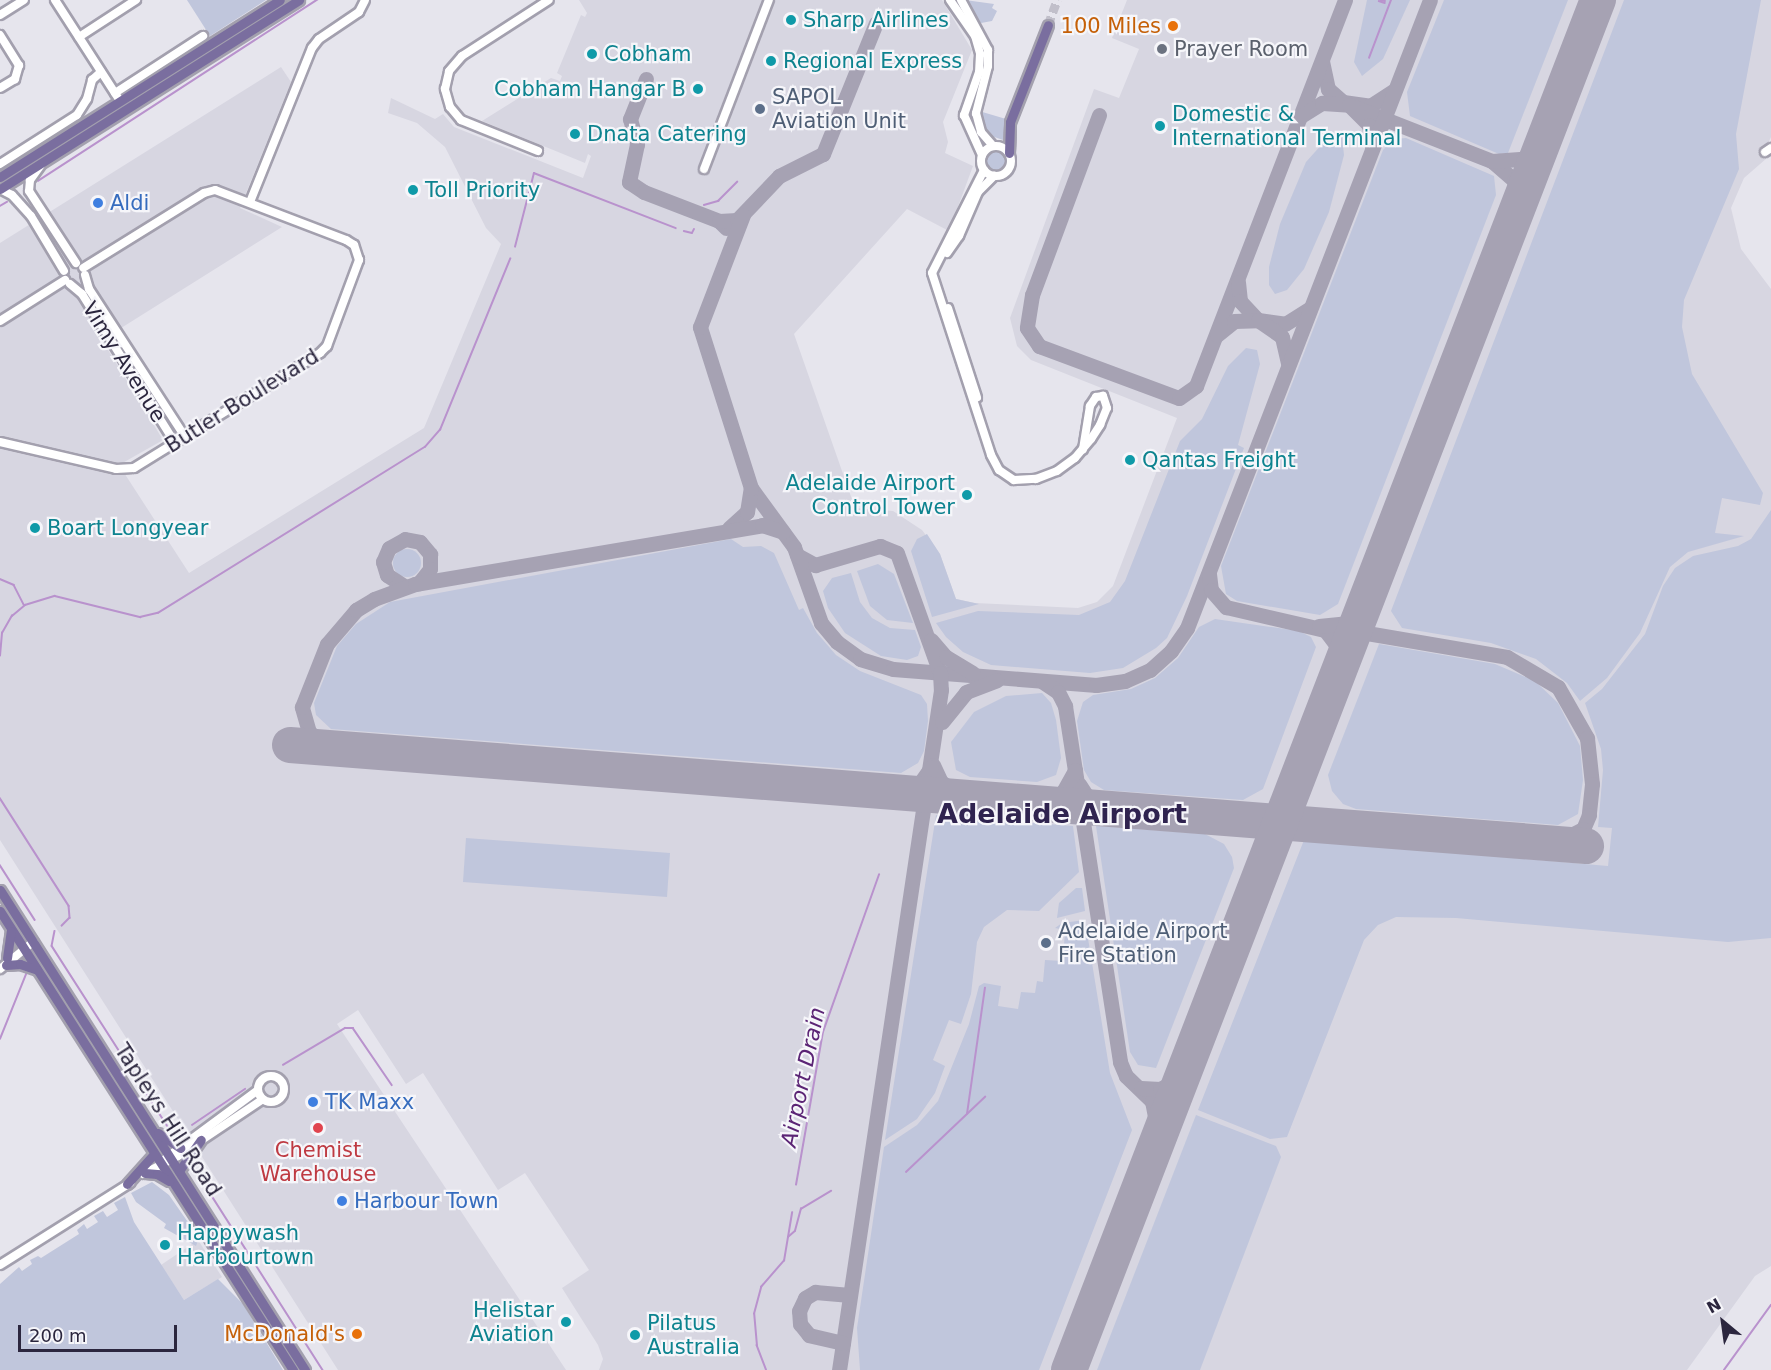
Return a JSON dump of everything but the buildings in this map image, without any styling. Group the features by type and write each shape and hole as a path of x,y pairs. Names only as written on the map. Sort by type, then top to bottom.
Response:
{"main road":[{"path":"0,177 117,97 280,0"},
{"path":"0,189 299,0"},
{"path":"1009,153 1010,122 1048,25"},
{"path":"117,97 132,104"},
{"path":"113,116 117,97"},
{"name":"Tapleys Hill Road","path":"0,890 305,1370"},
{"name":"Tapleys Hill Road","path":"0,911 293,1370"},
{"path":"10,926 12,943 3,965 20,964 39,971"},
{"path":"148,1123 180,1148"},
{"path":"179,1171 201,1140"},
{"path":"127,1184 154,1154"},
{"path":"145,1173 157,1174 174,1185"}],"street":[{"path":"0,15 24,0"},
{"path":"55,0 117,97 203,36"},
{"path":"79,37 136,0"},
{"path":"250,202 312,48 319,39 359,12 365,0"},
{"path":"538,151 461,120 450,107 445,89 449,71 462,56 549,0"},
{"path":"704,169 769,0"},
{"path":"950,0 975,36 980,54 979,72 964,115 982,155 984,170 933,273 993,461 1014,480 1036,478 1057,471 1083,449 1106,412 1107,403 1103,396 1096,398 1090,406 1083,449"},
{"path":"961,0 988,50 988,66 976,113 981,132 993,146 1009,153 1012,162 1008,171 994,176 978,192 959,236 940,262 937,276 972,379 980,419"},
{"path":"0,35 19,65 15,79 0,88"},
{"path":"0,164 77,115 87,99 92,80 101,72"},
{"path":"982,155 993,146"},
{"path":"49,157 32,175 29,191 84,272"},
{"path":"984,170 994,176"},
{"path":"0,189 12,195 31,216 64,271 68,282"},
{"name":"Butler Boulevard","path":"0,321 68,282 79,284 84,272 204,193 222,192 250,202 346,240 358,253 358,268 327,345 320,353 175,444 126,470 2,443"},
{"path":"64,271 76,263"},
{"name":"Vimy Avenue","path":"84,272 89,289 185,438"},
{"name":"Vimy Avenue","path":"68,282 82,294 175,444"},
{"path":"3,965 33,942"},
{"path":"170,1157 258,1090 268,1077 283,1083 280,1098 273,1102 263,1099 258,1090"},
{"path":"0,1265 263,1099"}],"shaded area":[{"path":"187,0 266,0 210,36"},
{"name":"Adelaide Airport","path":"579,0 942,0 972,50 943,122 948,142 945,153 973,166 949,231 907,209 794,334 855,508 893,511 922,530 940,554 956,599 975,603 1078,608 1097,602 1113,586 1177,418 1031,360 1017,346 1010,318 1094,89 1119,98 1139,49 1112,38 1127,0 1771,0 1771,137 1764,152 1767,158 1744,178 1731,208 1741,249 1771,289 1771,1266 1755,1276 1687,1370 599,1370 603,1359 598,1345 562,1288 589,1270 525,1173 498,1190 423,1073 406,1084 358,1010 337,1024 566,1370 338,1370 0,840 0,243 281,67 291,82 240,208 282,227 102,340 163,440 119,465 189,573 424,428 501,244 486,228 445,147 417,123 388,113 391,98 435,119 443,114 454,127 583,178 591,156 588,154 585,163 482,121 551,78 560,81 562,76 557,73 581,15 585,17 587,13"},
{"path":"965,0 994,4 992,8 997,11 992,21 981,23"},
{"path":"1367,0 1410,0 1383,59 1362,76 1354,62"},
{"path":"1444,0 1568,0 1508,153 1499,154 1410,116 1407,92"},
{"path":"1624,0 1761,0 1736,134 1739,169 1684,300 1682,327 1692,374 1763,493 1760,505 1722,498 1715,533 1744,536 1688,552 1670,567 1640,633 1607,678 1580,701 1567,683 1536,659 1491,643 1402,628 1391,611"},
{"path":"979,111 1006,119 1003,140 986,134"},
{"path":"1332,133 1342,137 1344,155 1329,212 1304,269 1287,290 1275,294 1269,285 1269,267 1280,224 1306,162"},
{"path":"1406,138 1494,176 1496,195 1338,604 1320,615 1237,601 1226,594 1221,566 1383,150 1394,139"},
{"path":"997,149 1005,153 1009,161 1005,169 997,173 989,169 985,161 989,153"},
{"path":"1246,348 1257,350 1260,364 1238,445 1244,448 1187,596 1167,638 1156,648 1123,668 1090,673 991,665 963,652 946,637 936,623 978,611 1079,615 1110,602 1125,581 1180,441 1202,419 1228,366"},
{"path":"1771,510 1771,938 1728,942 1456,918 1396,917 1378,925 1364,940 1287,1137 1270,1139 1198,1110 1304,840 1608,866 1612,828 1598,827 1603,770 1601,749 1585,703 1602,689 1645,634 1663,586 1675,568 1693,556 1738,546 1751,539"},
{"path":"927,534 940,554 956,599 979,604 932,617 911,551 917,539"},
{"path":"731,539 743,547 761,546 774,553 799,610 803,608 817,633 836,655 860,671 921,695 927,704 928,721 924,751 918,763 901,773 331,729 316,715 314,703 337,646 356,624 390,602"},
{"path":"407,549 417,553 421,563 417,573 407,577 397,573 393,563 397,553"},
{"path":"878,564 894,574 913,623 887,620 870,606 857,571"},
{"path":"851,573 860,602 872,618 890,628 915,630 921,647 918,656 907,660 881,656 845,633 828,608 823,591 832,578"},
{"path":"1215,619 1299,631 1311,637 1316,647 1263,789 1243,800 1104,790 1091,782 1084,770 1077,721 1083,702 1093,695 1131,689 1155,678 1178,658 1199,627"},
{"path":"1379,644 1495,664 1535,681 1558,703 1580,746 1583,780 1578,814 1558,825 1356,809 1343,804 1332,791 1328,775"},
{"path":"1042,693 1051,703 1056,720 1061,758 1056,775 1037,782 970,777 956,770 951,742 974,712 1006,696"},
{"path":"936,815 1073,826 1079,872 1039,911 1007,910 984,927 977,942 971,994 961,1024 949,1020 933,1060 945,1066 935,1093 917,1119 885,1140"},
{"path":"1096,826 1205,834 1224,844 1232,857 1234,868 1156,1068 1138,1065 1130,1052"},
{"path":"466,838 670,853 667,897 463,882"},
{"path":"1076,888 1082,888 1085,911 1057,918 1059,903"},
{"path":"1085,920 1110,1073 1132,1130 1039,1370 860,1370 857,1328 884,1147 917,1125 938,1101 969,1024 979,986 984,983 1001,986 998,1006 1018,1009 1021,992 1035,993 1037,981 1043,982 1045,960 1063,961 1065,930 1055,928 1062,923"},
{"path":"1196,1115 1276,1146 1281,1157 1200,1370 1097,1370"},
{"path":"152,1182 169,1195 199,1238 196,1246 164,1228 166,1224 136,1202 131,1193"},
{"path":"125,1197 134,1222 184,1300 218,1279 243,1304 283,1370 0,1370 0,1284 19,1267 22,1271 32,1264 30,1260 38,1256 41,1258 79,1234 77,1230 84,1224 87,1229 98,1222 94,1216 103,1211 107,1217 118,1210 114,1203"},
{"path":"198,1240 222,1277 184,1300 161,1265"}],"waterway":[{"path":"38,181 317,0"},
{"path":"1381,0 1385,1"},
{"path":"1369,58 1391,0"},
{"path":"1379,1 1385,3"},
{"path":"515,247 534,173 676,228"},
{"name":"Airport Drain","path":"704,205 718,201 737,182"},
{"path":"0,206 7,202"},
{"name":"Airport Drain","path":"684,231 692,233 694,229"},
{"path":"0,656 2,633 12,616 25,605 55,596 140,617 158,613 425,447 440,430 510,259"},
{"path":"0,579 14,585 24,605"},
{"path":"0,798 69,906 70,918 62,926"},
{"path":"0,865 35,920"},
{"name":"Airport Drain","path":"796,1185 823,1032 879,875"},
{"path":"55,931 52,946 174,1136"},
{"path":"0,1039 27,972"},
{"path":"967,1114 985,988"},
{"path":"283,1065 345,1028 353,1028 392,1085"},
{"path":"192,1125 245,1089"},
{"path":"906,1172 985,1097"},
{"path":"191,1163 323,1370"},
{"path":"788,1237 795,1231 801,1209 831,1191"},
{"name":"Airport Drain","path":"766,1370 757,1346 754,1314 761,1287 784,1261 792,1213"},
{"path":"1724,1370 1771,1305"}],"taxiway":[{"path":"1099,115 1032,295 1027,328 1039,346 1179,398 1196,386 1345,0"},
{"path":"751,488 794,547 821,623 837,642 860,659 893,669 1096,685 1125,681 1150,670 1171,651 1187,628 1430,0"},
{"path":"1588,27 1590,0"},
{"path":"719,221 737,220 779,176 823,154 876,23"},
{"path":"1322,61 1328,89 1343,102 1370,106 1393,91"},
{"path":"646,79 630,119 637,144 629,182 644,192 719,221 726,228"},
{"path":"1301,116 1322,103 1349,105 1369,125 1372,147"},
{"path":"1349,105 1492,161 1514,180 1519,206"},
{"path":"1492,161 1523,159 1543,144"},
{"path":"729,528 747,512 751,488 700,327 743,215"},
{"path":"1238,282 1240,301 1258,320 1285,324 1309,309"},
{"path":"1217,335 1234,321 1258,320 1282,337 1288,364"},
{"path":"338,748 321,742 309,732 302,707 327,644 356,610 374,599 415,584 762,525 783,532"},
{"path":"404,586 387,575 383,562 389,548 405,539 420,542 430,554 430,569 419,583"},
{"path":"797,555 815,565 880,546 897,553 940,673 941,690 839,1370"},
{"path":"1209,574 1211,590 1226,607 1325,630 1338,647 1338,672"},
{"path":"1319,626 1349,623 1366,603"},
{"path":"1355,631 1507,657 1558,687 1587,738 1592,784 1589,815 1583,829 1554,844"},
{"path":"931,640 946,657 973,673"},
{"path":"942,722 966,692 997,680"},
{"path":"1043,682 1058,692 1065,706 1120,1062 1126,1076 1152,1101 1159,1137"},
{"path":"933,765 941,782 960,795"},
{"path":"901,791 920,783 931,767"},
{"path":"1044,802 1063,792 1075,770"},
{"path":"1079,784 1088,798 1105,807"},
{"path":"1141,1088 1160,1089 1182,1078"},
{"path":"843,1343 809,1335 800,1324 799,1311 805,1298 815,1292 850,1295"}],"runway":[{"path":"1069,1370 1598,0"},
{"path":"290,745 1586,846"}],"tunnel":[{"path":"1048,25 1057,0"}],"place":[{"name":"Sharp Airlines","path":"791,20"},
{"name":"100 Miles","path":"1173,26"},
{"name":"Prayer Room","path":"1162,49"},
{"name":"Cobham","path":"592,54"},
{"name":"Regional Express","path":"771,61"},
{"name":"Cobham Hangar B","path":"698,89"},
{"name":"SAPOL Aviation Unit","path":"760,109"},
{"name":"Domestic & International Terminal","path":"1160,126"},
{"name":"Dnata Catering","path":"575,134"},
{"name":"Toll Priority","path":"413,190"},
{"name":"Aldi","path":"98,203"},
{"name":"Qantas Freight","path":"1130,460"},
{"name":"Adelaide Airport Control Tower","path":"967,495"},
{"name":"Boart Longyear","path":"35,528"},
{"name":"Adelaide Airport Fire Station","path":"1046,943"},
{"name":"TK Maxx","path":"313,1102"},
{"name":"Chemist Warehouse","path":"318,1128"},
{"name":"Harbour Town","path":"342,1201"},
{"name":"Happywash Harbourtown","path":"165,1245"},
{"name":"Helistar Aviation","path":"566,1322"},
{"name":"McDonald's","path":"357,1334"},
{"name":"Pilatus Australia","path":"635,1335"}],"district":[{"name":"Adelaide Airport","path":"1062,814"}]}
